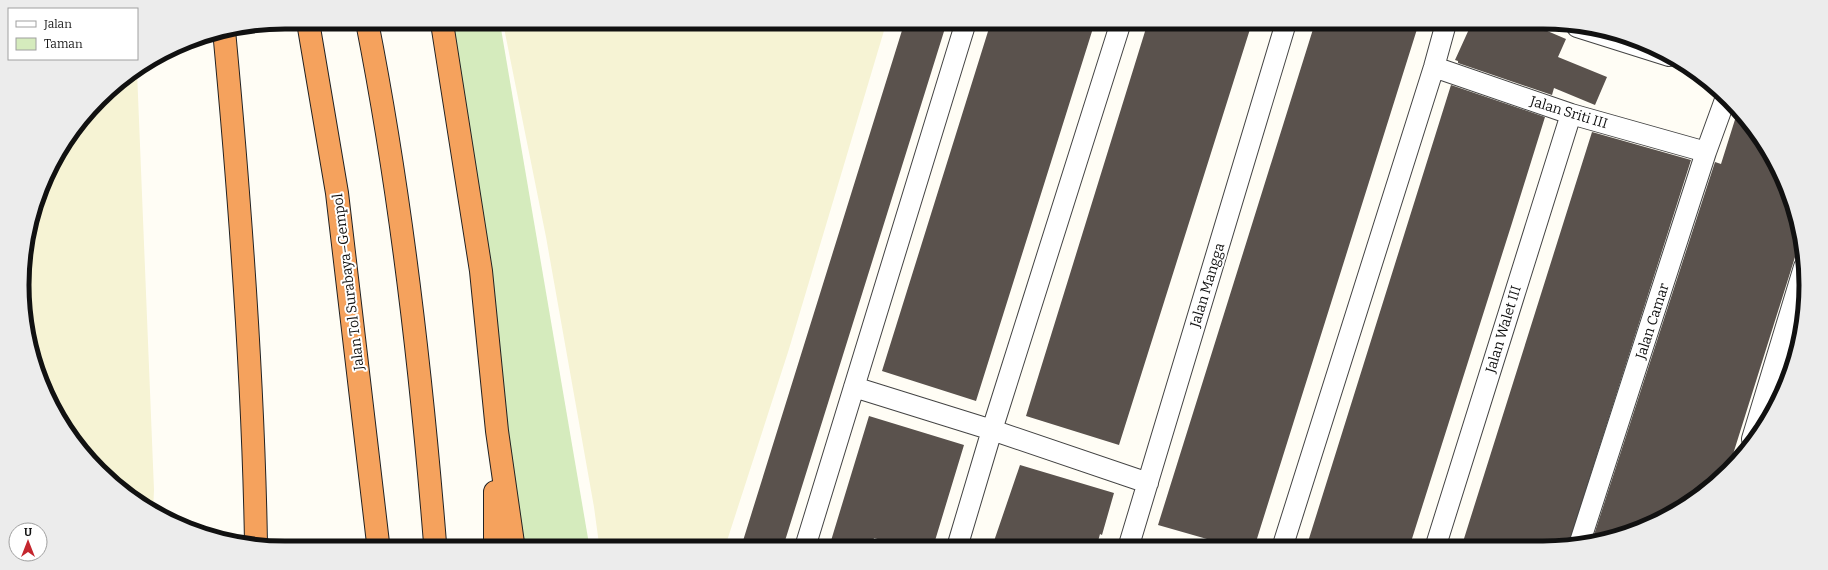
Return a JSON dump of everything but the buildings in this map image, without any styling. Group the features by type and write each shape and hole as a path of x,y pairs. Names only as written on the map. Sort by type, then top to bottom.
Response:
{"highway":[{"name":"Jalan Tol Surabaya–Gempol","path":"309,29 337,193 378,541"},
{"path":"369,29 401,231 426,438 435,541"},
{"path":"443,29 481,271 497,431 512,541"},
{"path":"225,37 238,178 254,470 256,539"},
{"path":"495,541 497,431"}],"street":[{"path":"807,541 964,29"},
{"path":"959,541 992,430 1119,29"},
{"name":"Jalan Mangga","path":"1134,541 1148,483 1284,29"},
{"path":"1284,541 1434,67 1443,29"},
{"name":"Jalan Sriti III","path":"1434,67 1571,114 1706,152"},
{"name":"Jalan Camar","path":"1581,538 1706,152 1724,104"},
{"name":"Jalan Walet III","path":"1437,541 1571,114"},
{"path":"1755,428 1799,284"},
{"path":"854,387 992,430 1148,483"}],"shaded area":[{"path":"504,29 885,29 789,349 727,541 599,541 594,507 546,237"},
{"path":"137,76 154,490 153,505 129,488 104,466 82,441 63,413 48,383 38,351 31,318 29,285 31,252 34,235 48,187 55,172 72,143 93,116 116,93"}],"green space":[{"path":"443,29 501,29 588,541 513,541"}]}
